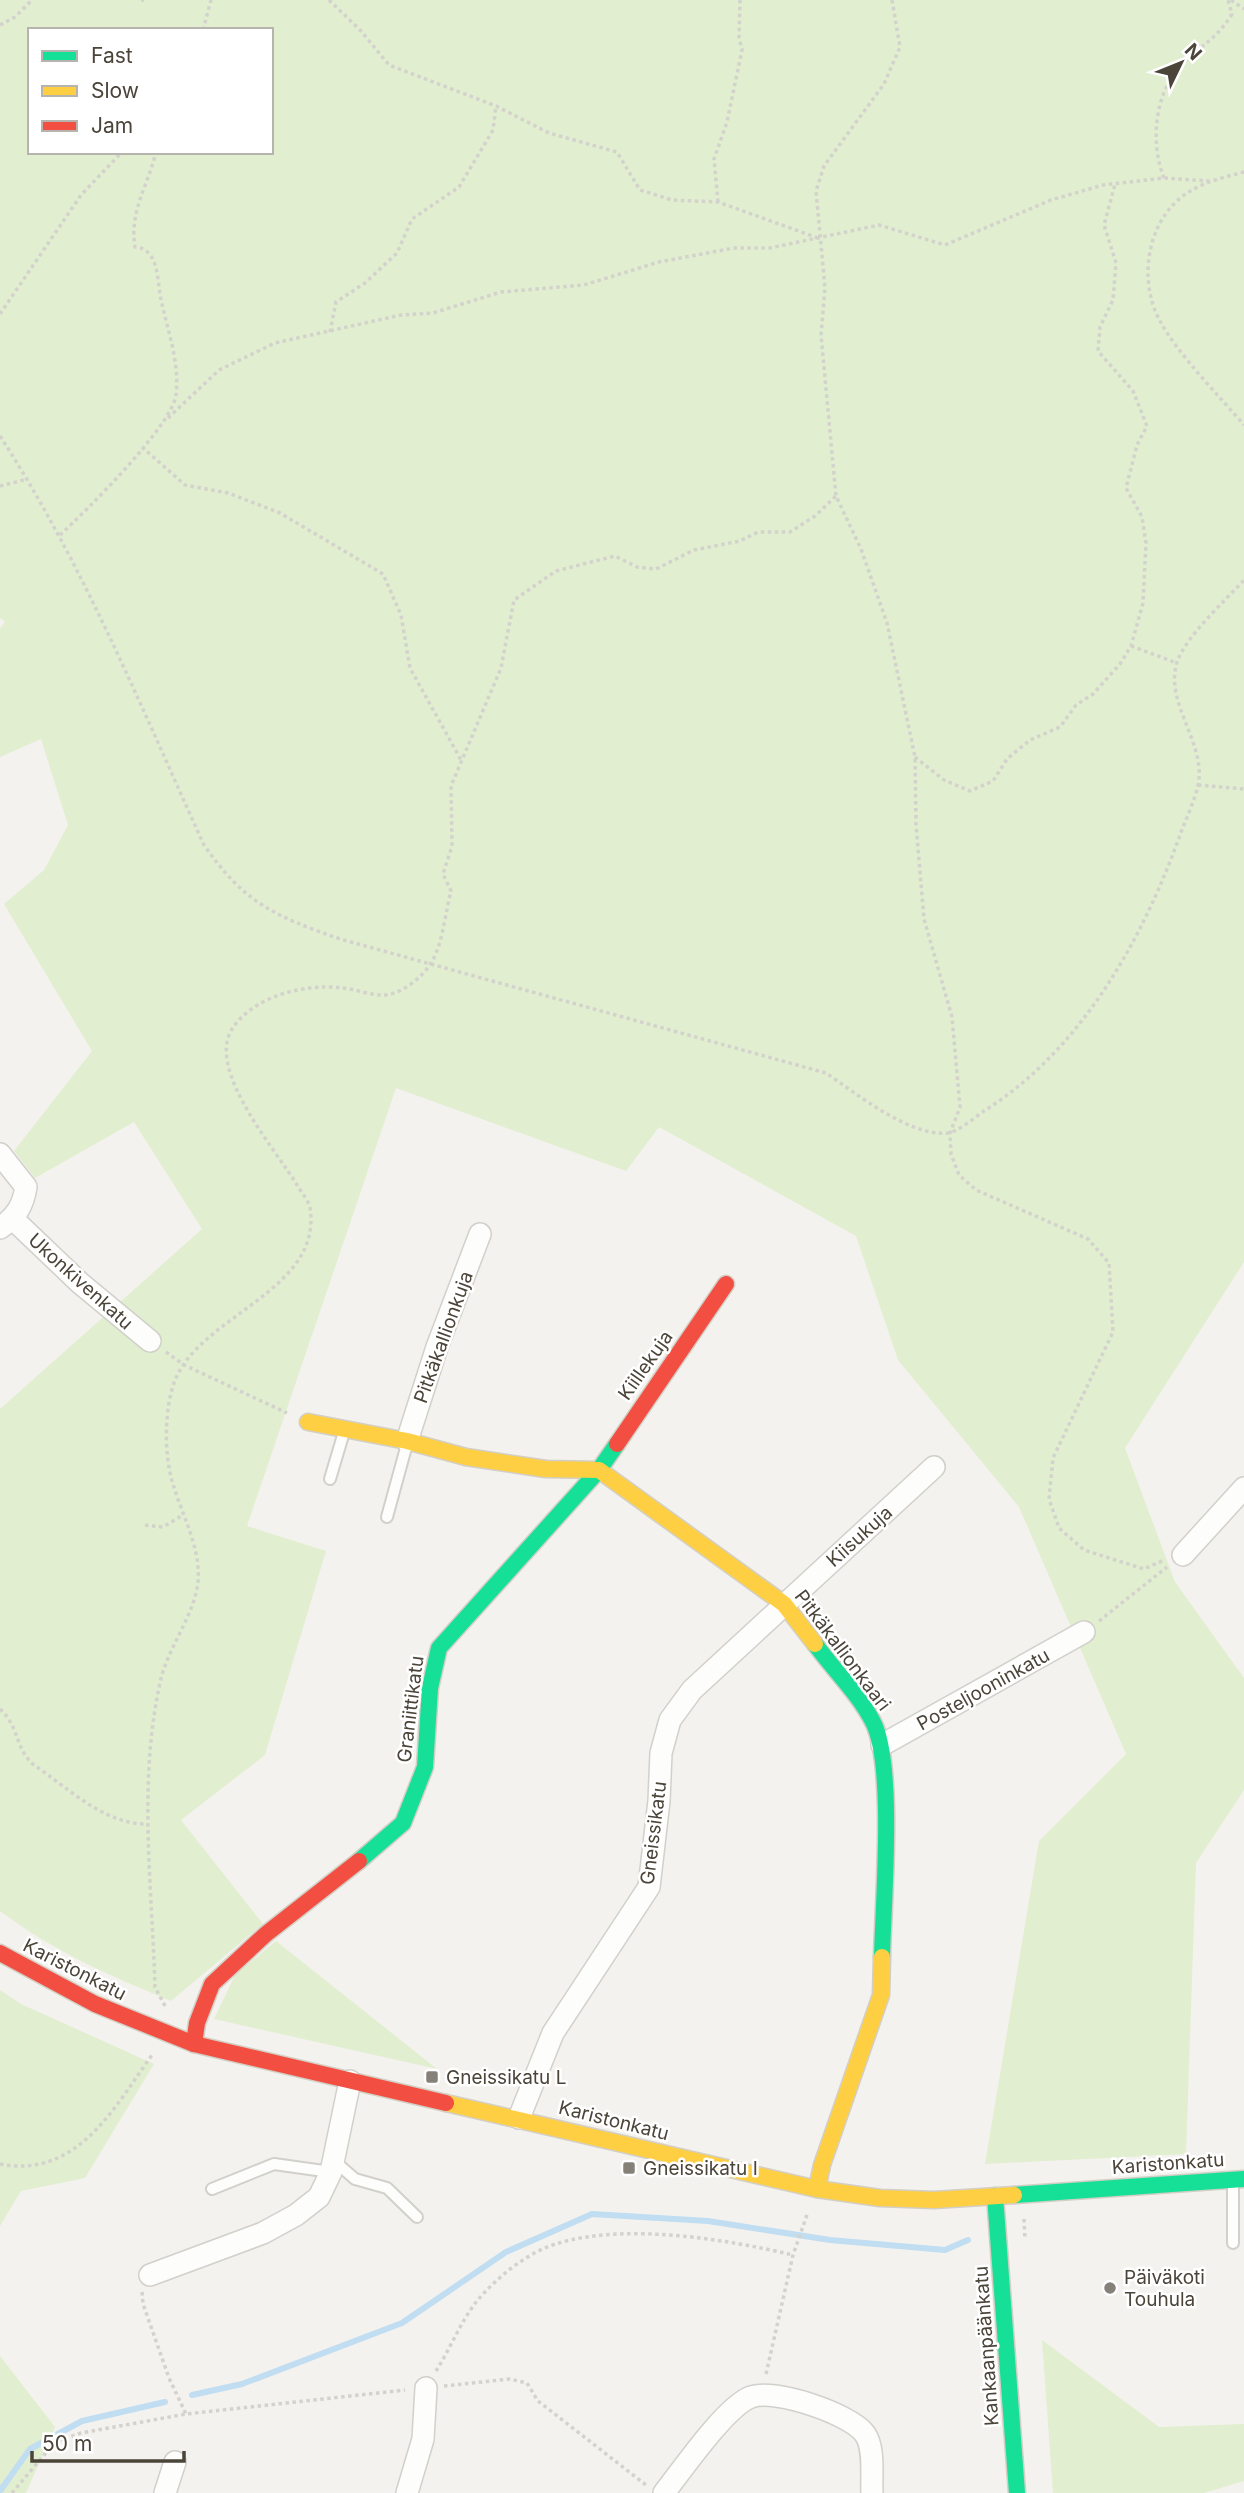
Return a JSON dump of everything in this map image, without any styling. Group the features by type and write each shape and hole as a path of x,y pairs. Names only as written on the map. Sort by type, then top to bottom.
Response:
{"street":[{"name":"Ukonkivenkatu","path":"0,1154 26,1187 24,1203 7,1224 150,1341"},
{"name":"Pitkäkallionkuja","path":"408,1441 437,1347 480,1234"},
{"name":"Kiillekuja","path":"599,1470 726,1284"},
{"path":"308,1422 408,1441 466,1457 546,1469 599,1470"},
{"name":"Kiisukuja","path":"784,1604 934,1467"},
{"name":"Pitkäkallionkaari","path":"599,1470 784,1604 873,1721 882,1745 885,1794 881,1995 822,2165 817,2189"},
{"name":"Graniittikatu","path":"194,2044 197,2024 212,1984 266,1934 372,1851 403,1823 425,1767 430,1688 439,1648 599,1470"},
{"path":"1183,1555 1242,1494"},
{"name":"Gneissikatu","path":"519,2118 553,2033 649,1887 659,1801 661,1753 670,1720 692,1690 784,1604"},
{"name":"Posteljooninkatu","path":"882,1745 1084,1632"},
{"name":"Karistonkatu","path":"0,1953 99,2008 194,2044 817,2189 880,2198 934,2200 1238,2179"},
{"path":"150,2275 263,2233 296,2215 319,2197 332,2166 350,2081"},
{"name":"Kankaanpäänkatu","path":"995,2196 1017,2493"},
{"path":"407,2493 422,2439 426,2388"},
{"path":"664,2493 730,2412 750,2397 764,2394 835,2412 853,2422 867,2436 872,2493"},
{"path":"165,2493 175,2462"}],"lane":[{"path":"330,1479 345,1430"},
{"path":"387,1517 408,1441"},
{"path":"212,2189 274,2164 332,2166 355,2179 387,2188 417,2217"},
{"path":"1233,2243 1238,2179"}],"path":[{"path":"0,25 15,18 32,0"},
{"path":"204,28 211,0"},
{"path":"329,0 361,31 389,65 496,106 549,133 617,152 640,190 672,200 718,202 820,238"},
{"path":"718,202 714,159 727,122 742,50 740,0"},
{"path":"892,0 900,47 884,84 824,166 816,191 825,288 821,335 836,496 861,549 887,623 915,757 916,825 924,919 951,1017 957,1069 960,1107 950,1133 951,1154 959,1175 976,1190 1087,1238 1109,1263 1113,1332 1053,1458 1049,1499 1059,1528 1084,1550 1143,1569 1183,1555"},
{"path":"1229,0 1244,9"},
{"path":"1164,177 1154,138 1168,88 1181,65 1210,43 1225,26 1232,14 1229,0"},
{"path":"330,332 336,302 365,283 397,254 412,219 459,187 494,130 496,106"},
{"path":"0,314 81,195 120,154"},
{"path":"155,154 134,212 132,232 135,247 143,248 153,257 173,342 176,397 168,418"},
{"path":"1244,172 1209,181 1176,202 1156,231 1147,278 1160,322 1244,425"},
{"path":"60,535 168,418 219,370 275,343 401,315 433,313 501,292 584,285 659,262 734,248 770,248 880,225 945,245 1051,200 1115,184 1164,177 1209,181"},
{"path":"915,757 944,780 970,792 993,781 1007,759 1030,740 1060,727 1076,705 1093,694 1120,664 1131,646 1143,603 1146,543 1142,517 1126,488 1137,445 1146,426 1133,391 1098,351 1100,327 1113,300 1116,263 1104,225 1115,184"},
{"path":"0,436 60,535 95,605 204,845 225,875 254,901 286,920 379,950 432,962 827,1073 873,1104 925,1131 950,1133 1013,1093 1059,1049 1085,1015 1146,920 1198,785 1199,758 1176,692 1177,663 1188,645 1244,580"},
{"path":"142,447 185,485 228,493 280,513 306,531 349,552 383,574 401,615 410,668 461,761"},
{"path":"0,486 28,479"},
{"path":"156,2006 168,2012 155,1987 147,1768 160,1681 198,1582 196,1554 171,1480 167,1432 174,1383 200,1343 281,1284 299,1257 308,1232 310,1206 239,1094 226,1061 231,1030 257,1005 297,989 338,987 383,995 399,992 432,962 451,891 443,874 452,846 451,786 501,668 514,600 556,571 615,556 637,567 656,569 694,550 740,541 758,532 790,532 815,516 836,496"},
{"path":"1131,646 1177,663"},
{"path":"1198,785 1244,789"},
{"path":"150,1341 184,1365 308,1422"},
{"path":"145,1525 163,1527 183,1516"},
{"path":"1084,1632 1183,1555"},
{"path":"0,1709 13,1721 24,1756 34,1765 111,1817 127,1823 147,1824"},
{"path":"0,2164 17,2167 50,2162 88,2141 155,2051"},
{"path":"758,2396 767,2373 793,2255 809,2208"},
{"path":"426,2388 476,2302 526,2257 559,2242 622,2234 670,2236 747,2244 793,2255"},
{"path":"150,2275 141,2289 143,2304 169,2378 186,2414"},
{"path":"12,2493 55,2442 81,2432 186,2414 510,2379 527,2384 538,2401 656,2493"}],"green space":[{"path":"0,0 1244,0 1244,1262 1125,1448 1175,1582 1244,1678 1244,1790 1196,1863 1186,2154 985,2164 1039,1841 1126,1754 1019,1507 898,1360 856,1236 659,1127 626,1171 396,1088 247,1526 326,1551 265,1755 181,1820 263,1924 171,2001 82,1962 0,1911 0,1409 202,1229 134,1122 35,1178 14,1151 92,1051 4,904 44,870 68,825 41,739 0,757 0,628 5,622 0,618"},
{"path":"276,1941 437,2069 214,2019 235,1975"},
{"path":"0,1990 21,2004 154,2064 85,2178 21,2191 0,2226"},
{"path":"1042,2340 1159,2427 1244,2424 1244,2481 1204,2493 1053,2493"},
{"path":"0,2356 55,2427 26,2493 0,2493"}],"waterway":[{"path":"192,2395 242,2384 402,2323 506,2252 592,2214 708,2221 830,2240 945,2250 968,2240"},
{"path":"0,2491 30,2449 82,2421 165,2402"}],"traffic: fast":[{"path":"359,1861 403,1823 425,1767 430,1688 439,1648 599,1470 617,1444"},
{"path":"815,1644 861,1702 873,1722 880,1742 886,1801 882,1957"},
{"path":"1014,2195 1244,2179"},
{"path":"995,2196 1017,2493"}],"traffic: slow":[{"path":"308,1422 407,1441 466,1457 546,1469 599,1470 784,1604 815,1644"},
{"path":"817,2189 822,2165 881,1995 882,1957"},
{"path":"446,2103 817,2189 880,2198 934,2200 1014,2195"}],"traffic: jam":[{"path":"617,1444 726,1284"},
{"path":"194,2044 197,2023 212,1984 266,1934 359,1861"},
{"path":"0,1953 95,2004 194,2044 446,2103"}],"place":[{"name":"Gneissikatu L","path":"432,2077"},
{"name":"Gneissikatu I","path":"629,2168"},
{"name":"Päiväkoti Touhula","path":"1110,2288"}]}
